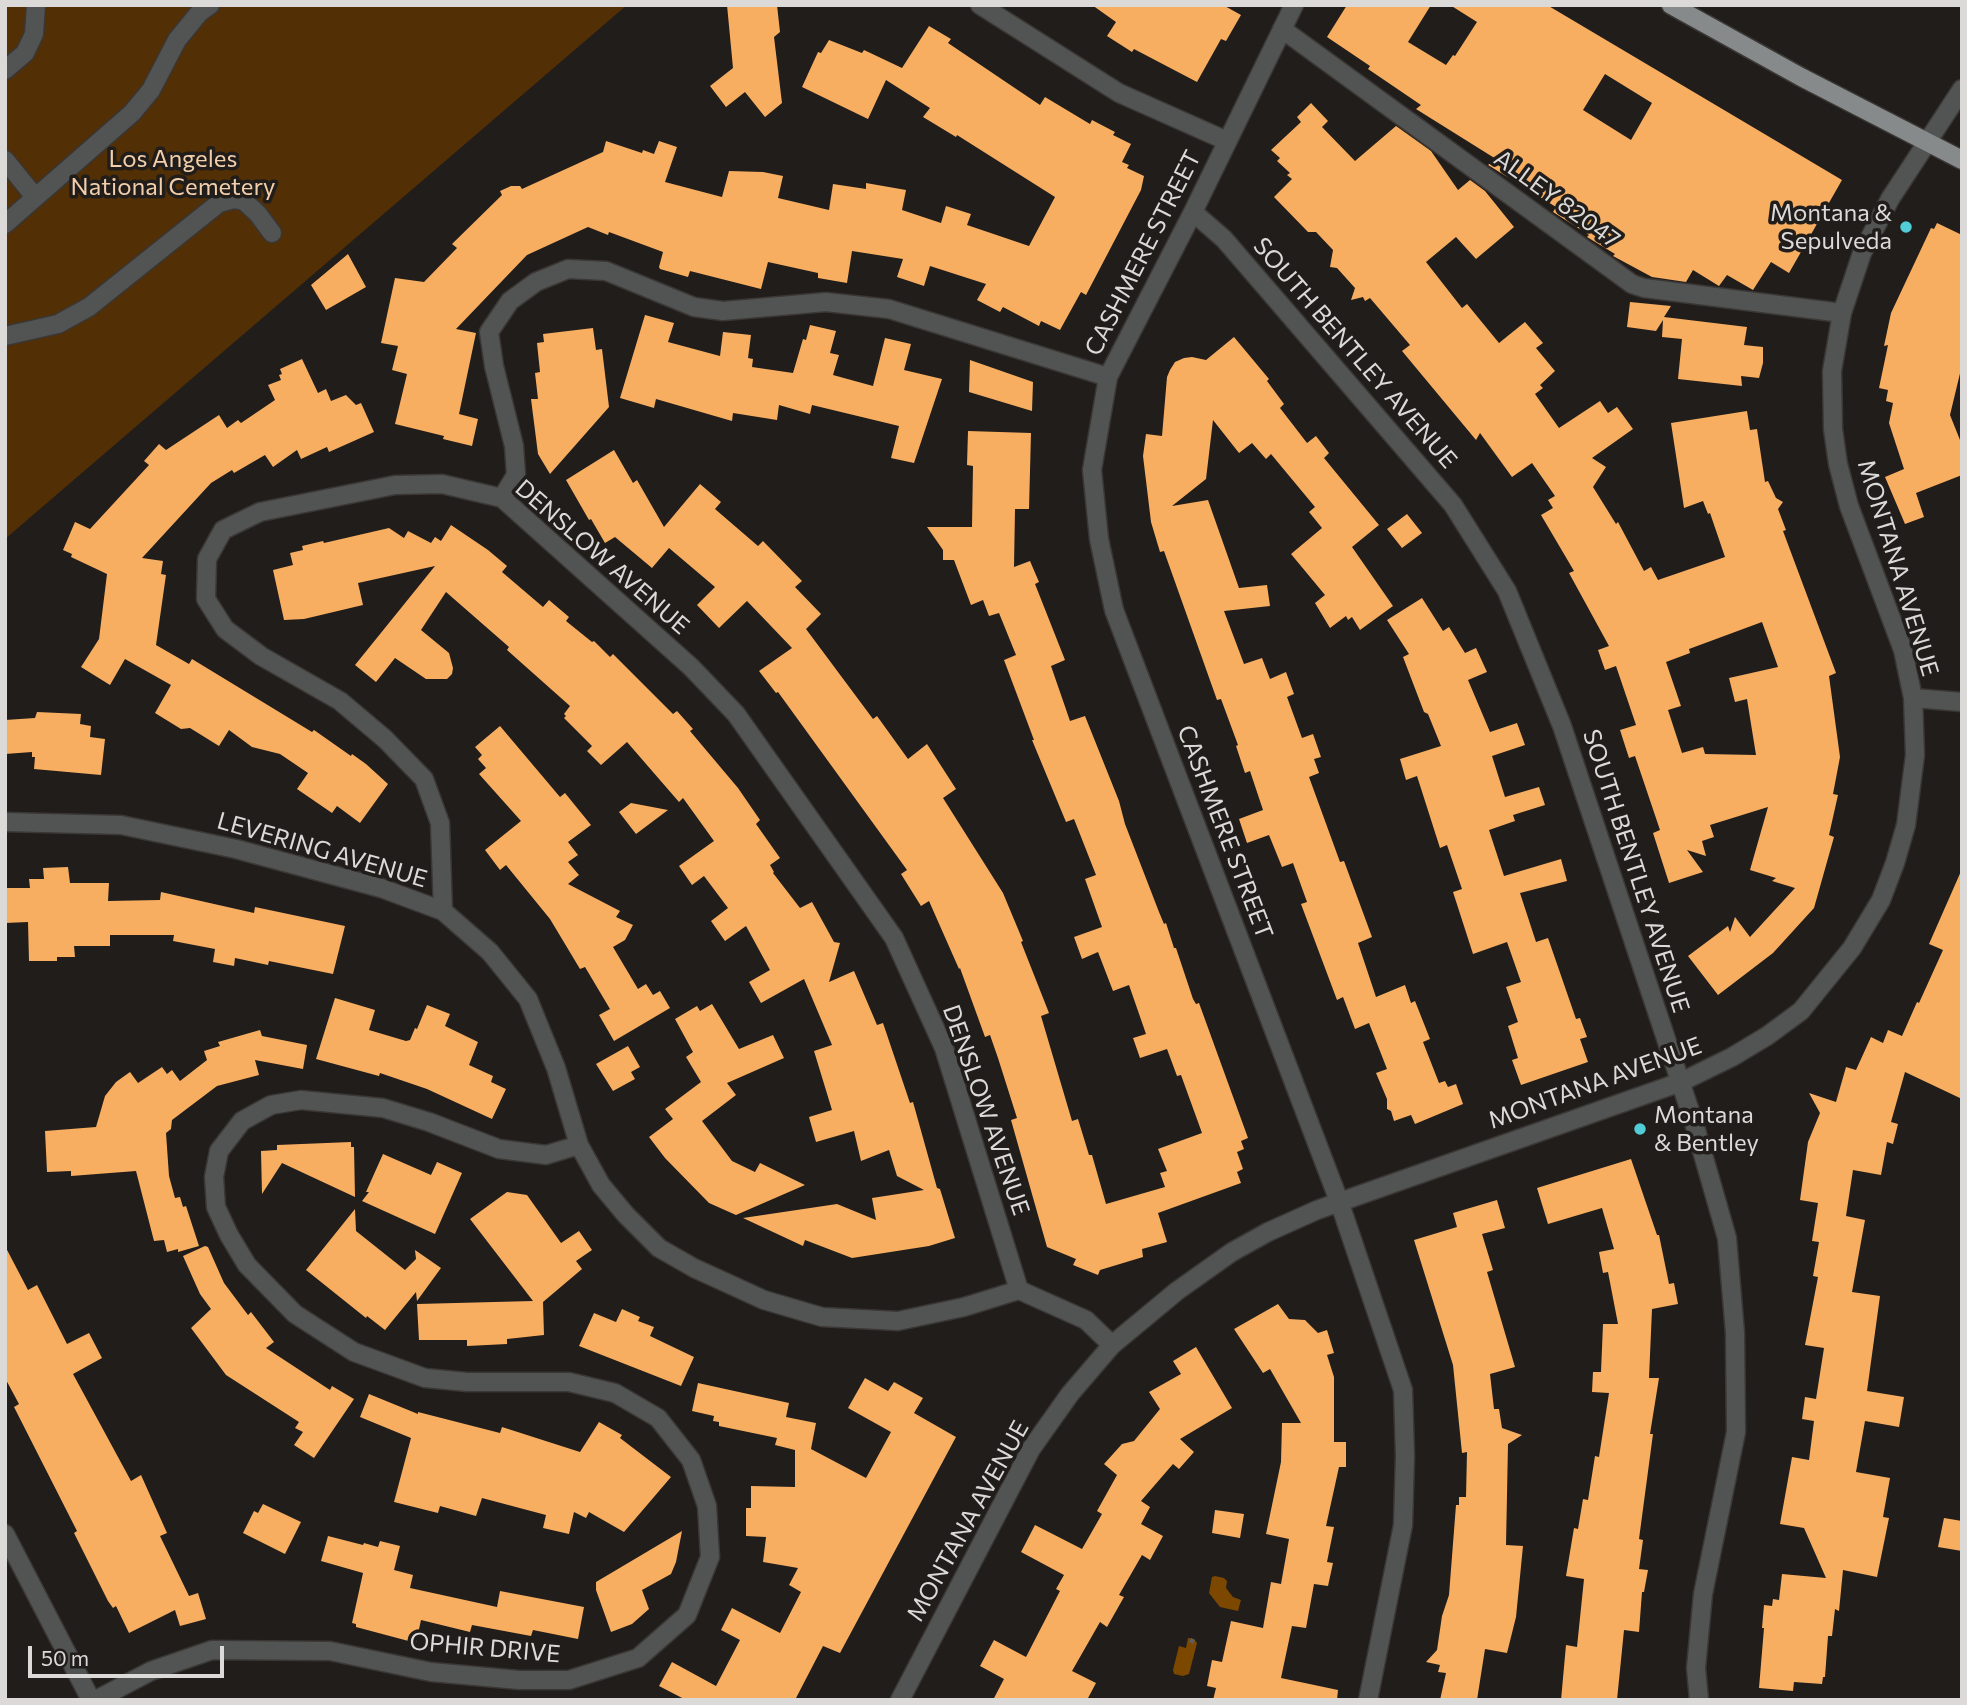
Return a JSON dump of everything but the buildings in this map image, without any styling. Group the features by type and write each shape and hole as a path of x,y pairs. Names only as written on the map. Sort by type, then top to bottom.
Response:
{"main road":[{"path":"1671,5 1962,160"}],"street":[{"path":"5,70 25,53 34,34 36,5"},
{"path":"5,224 132,113 151,90 177,40 199,13 210,5"},
{"path":"980,5 1119,93 1227,141"},
{"name":"CASHMERE STREET","path":"1294,5 1193,212 1108,377 1092,470 1099,539 1114,610 1339,1201 1403,1390 1403,1525 1368,1700"},
{"name":"ALLEY 82047","path":"1282,29 1632,284 1644,288 1842,313"},
{"name":"MONTANA AVENUE","path":"900,1700 1031,1449 1070,1394 1112,1345 1177,1291 1232,1252 1268,1232 1339,1201 1681,1082 1744,1050 1801,1011 1852,948 1881,900 1906,825 1915,755 1913,698 1903,650 1849,506 1838,464 1833,429 1832,371 1842,313 1862,253 1890,199 1962,89"},
{"path":"5,160 35,197"},
{"path":"5,336 58,324 89,307 219,203 234,199 244,201 272,233"},
{"name":"SOUTH BENTLEY AVENUE","path":"1193,212 1224,239 1453,505 1507,591 1562,726 1681,1082 1727,1238 1735,1333 1736,1433 1703,1594 1696,1668 1699,1700"},
{"path":"502,498 516,475 514,446 494,366 489,332 510,301 537,282 569,269 606,271 694,307 723,311 826,302 889,309 1108,377"},
{"name":"DENSLOW AVENUE","path":"443,911 440,823 424,779 385,739 340,701 261,656 226,629 206,599 207,559 223,530 260,512 395,485 442,484 502,498 691,667 736,714 894,938 944,1048 1019,1290"},
{"path":"1913,698 1962,702"},
{"name":"LEVERING AVENUE","path":"5,822 121,825 236,849 342,877 443,911 490,952 528,999 556,1068 579,1145 601,1185 659,1248 694,1268 764,1300 822,1317 898,1321 964,1307 1019,1290"},
{"name":"OPHIR DRIVE","path":"96,1700 152,1671 212,1650 330,1651 431,1672 519,1680 569,1680 638,1658 687,1615 710,1557 707,1506 691,1460 658,1418 615,1392 569,1382 467,1382 425,1378 354,1352 295,1314 247,1265 216,1207 214,1177 219,1151 242,1121 271,1105 281,1103 300,1100 383,1108 429,1122 499,1150 546,1155 579,1145"},
{"path":"1019,1290 1086,1320 1112,1345"},
{"path":"5,1534 91,1700"}],"green space":[{"name":"Los Angeles National Cemetery","path":"5,5 627,5 5,539"}],"shaded area":[{"path":"1212,1577 1224,1578 1227,1581 1226,1588 1233,1597 1241,1600 1238,1611 1220,1607 1209,1593"},
{"path":"1188,1638 1197,1643 1189,1674 1174,1674 1179,1646 1186,1648"}],"place":[{"name":"Montana & Sepulveda","path":"1906,227"},
{"name":"Montana & Bentley","path":"1640,1129"}]}
